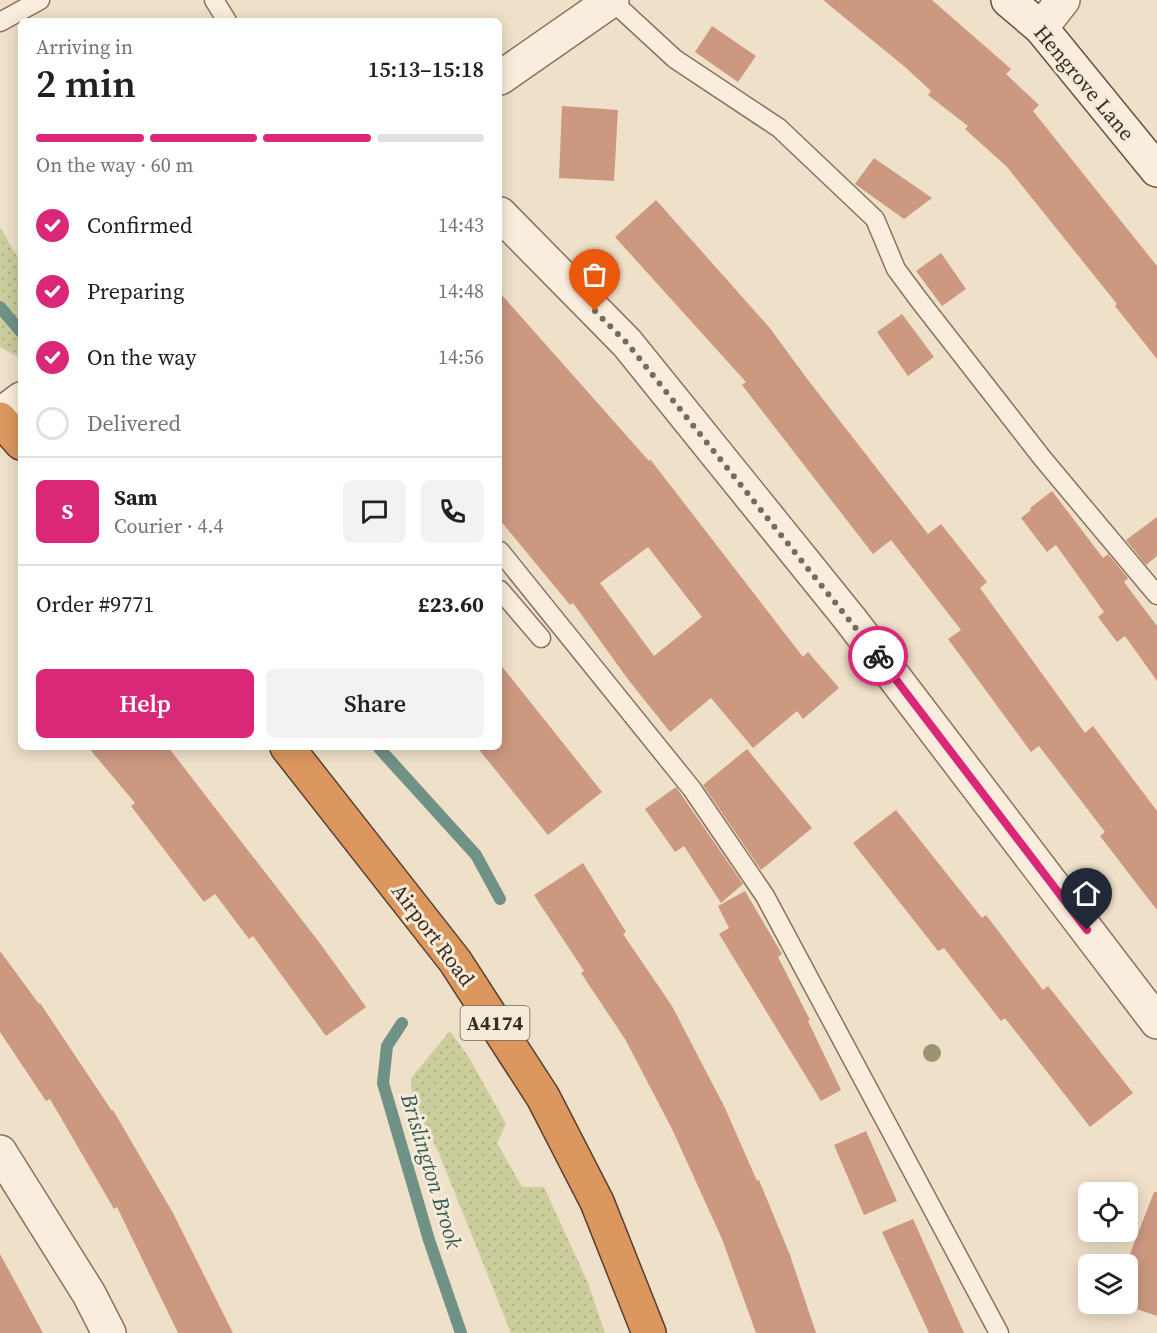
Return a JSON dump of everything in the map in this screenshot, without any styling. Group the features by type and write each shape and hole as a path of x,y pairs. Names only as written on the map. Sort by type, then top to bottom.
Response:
{"highway":[{"path":"0,419 18,440"},
{"name":"Airport Road","path":"289,750 455,961 543,1097 597,1202 649,1333"}],"street":[{"name":"Hengrove Lane","path":"1008,0 1041,28 1157,170"},
{"path":"1041,28 1063,0"},
{"path":"502,77 606,2"},
{"path":"502,216 627,343 850,619 1157,1022"},
{"path":"0,415 18,401"},
{"path":"0,1152 89,1294 109,1333"}],"lane":[{"path":"0,22 40,0"},
{"path":"213,0 225,18"},
{"path":"606,2 675,59 779,128 875,219 896,269 919,300 1043,459 1157,595"},
{"path":"502,553 692,789 765,896 999,1333"},
{"path":"502,592 541,638"}],"green space":[{"path":"0,227 18,258 18,355 16,356 0,347"},
{"path":"450,1031 470,1059 506,1124 497,1143 522,1187 544,1187 588,1283 605,1333 511,1333 438,1151 412,1099 411,1078"}],"building":[{"path":"823,0 932,0 1011,69 1006,74 1039,105 1033,111 1157,266 1157,359 1115,306 1117,304 1007,167 965,129 968,126 928,95 931,91 905,67"},
{"path":"712,26 756,56 738,82 695,52"},
{"path":"562,106 618,110 614,181 559,178"},
{"path":"874,158 932,198 904,219 855,184"},
{"path":"656,200 769,327 928,534 941,524 987,582 980,588 1085,733 1093,726 1157,811 1157,910 1100,836 1105,832 1039,746 1031,752 948,639 961,630 891,540 873,554 742,385 746,382 615,237"},
{"path":"941,253 966,289 942,306 916,271"},
{"path":"502,295 649,461 650,459 803,657 808,652 839,688 803,719 797,711 753,748 711,698 670,732 627,678 573,603 570,605 502,522","holes":["648,547 702,617 654,656 600,583"]},
{"path":"902,314 934,357 908,376 877,332"},
{"path":"1052,491 1103,558 1108,554 1128,578 1124,582 1157,626 1157,681 1125,636 1117,642 1098,617 1104,612 1056,545 1047,552 1021,518"},
{"path":"1157,517 1157,556 1146,565 1126,540"},
{"path":"502,667 602,792 548,835 479,750 502,750"},
{"path":"747,749 812,828 761,870 703,785"},
{"path":"91,750 170,750 319,942 366,1007 326,1036 253,936 249,939 215,894 204,902 131,806 135,803"},
{"path":"676,787 743,884 721,903 684,846 675,852 645,809"},
{"path":"896,810 982,918 986,915 1043,990 1048,986 1133,1093 1090,1127 1005,1018 1001,1021 944,948 938,951 853,843"},
{"path":"583,863 626,932 623,934 672,1006 725,1108 757,1181 759,1180 790,1255 816,1333 756,1333 722,1239 672,1129 625,1039 581,973 584,971 534,895"},
{"path":"745,891 782,954 778,957 810,1020 808,1021 841,1090 821,1101 719,934 729,928 718,906"},
{"path":"0,951 40,1003 113,1110 173,1213 233,1333 178,1333 117,1207 114,1209 50,1099 46,1101 0,1032"},
{"path":"866,1131 897,1201 864,1215 834,1145"},
{"path":"1154,1192 1157,1192 1157,1316 1138,1309 1138,1254 1130,1254 1135,1242 1138,1242 1138,1233"},
{"path":"913,1219 964,1333 929,1333 882,1232"},
{"path":"0,1254 43,1333 0,1333"}],"waterway":[{"name":"Brislington Brook","path":"0,307 18,328"},
{"name":"Brislington Brook","path":"381,750 476,855 500,899"},
{"name":"Brislington Brook","path":"402,1023 387,1046 383,1083 429,1240 461,1333"}],"way so far":[{"path":"595,311 627,343 878,656"}],"route":[{"path":"878,656 1087,930"}]}
